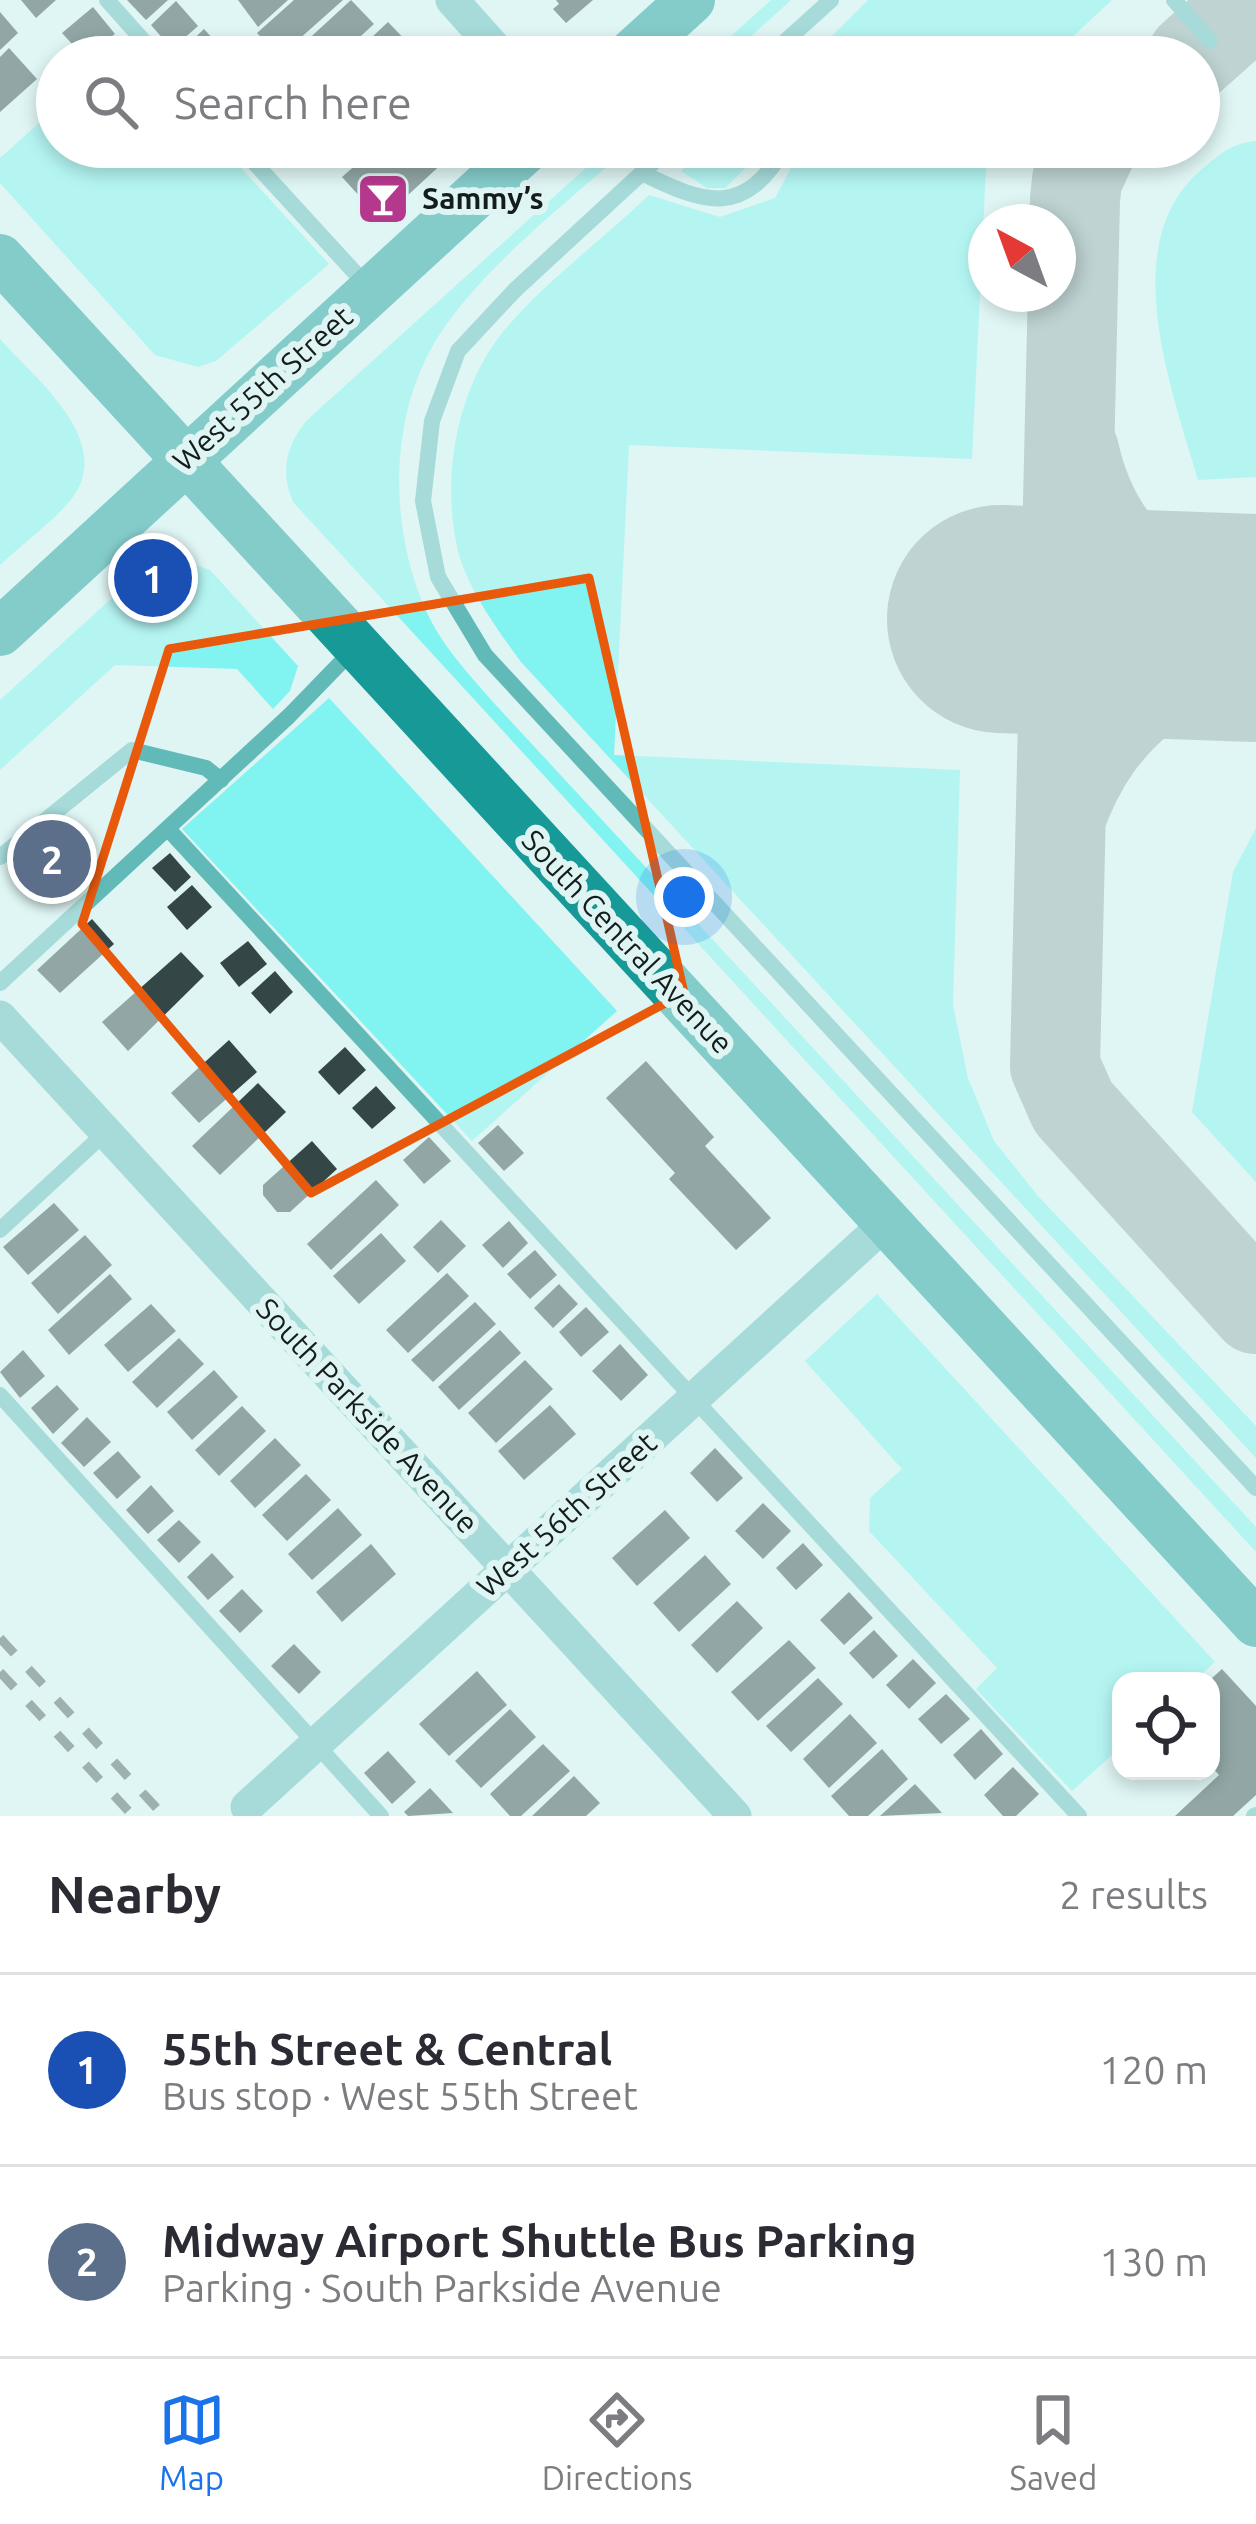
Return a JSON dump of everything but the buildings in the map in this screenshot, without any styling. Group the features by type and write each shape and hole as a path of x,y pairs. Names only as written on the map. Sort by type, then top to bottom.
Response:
{"main road":[{"path":"651,36 691,0"},
{"name":"West 55th Street","path":"0,632 506,168"},
{"name":"South Central Avenue","path":"0,258 1256,1623"}],"street":[{"path":"452,0 484,36"},
{"name":"South Parkside Avenue","path":"0,1017 735,1816"},
{"name":"West 56th Street","path":"247,1807 886,1223"}],"lane":[{"path":"107,0 139,36"},
{"path":"795,36 831,0"},
{"path":"1174,0 1206,36"},
{"path":"259,168 370,290"},
{"path":"647,168 515,290 458,350 432,421 423,501 438,577 485,655 1256,1488"},
{"path":"642,173 708,200 739,197 773,168"},
{"path":"0,983 169,830 355,647"},
{"path":"0,857 132,750 206,768 221,780"},
{"path":"169,830 1079,1816"},
{"path":"0,1231 106,1132"},
{"path":"0,1395 381,1816"}],"highlighted area":[{"path":"589,578 684,993 311,1193 82,924 169,649"}],"shaded area":[{"path":"771,0 791,0 751,36 731,36"},
{"path":"868,0 1112,0 1073,36 832,36"},
{"path":"36,126 36,168 241,168 329,264 216,361 198,367 155,355 0,183 0,158"},
{"path":"1256,141 1256,477 1198,480 1164,358 1156,272 1162,231 1179,195 1204,168 1220,168 1220,155"},
{"path":"586,168 605,168 465,300 427,356 413,390 404,426 400,500 412,572 430,620 493,702 1256,1527 1256,1552 293,502 287,459 306,421"},
{"path":"745,168 725,188 707,188 681,171"},
{"path":"791,168 986,168 984,204 968,204 968,312 979,312 972,459 629,445 614,755 960,770 953,1005 968,1078 994,1141 1038,1196 1256,1426 1256,1458 521,662 469,580 453,524 452,466 463,409 486,356 554,279 649,195 720,217 775,198"},
{"path":"0,339 66,413 84,457 82,480 69,502 0,565"},
{"path":"175,558 210,570 298,666 290,691 273,709 237,669 115,665 0,770 0,700 135,577"},
{"path":"329,698 617,1011 472,1141 182,829"},
{"path":"1256,828 1256,1182 1192,1112 1233,872"},
{"path":"877,1294 1215,1662 1204,1672 1112,1672 1112,1755 1072,1791 976,1689 997,1668 869,1531 870,1498 902,1469 805,1361"}],"taxiway":[{"path":"1216,36 1256,0"},
{"path":"1082,168 1075,200 1055,1066 1073,1107 1256,1309"},
{"path":"1074,451 1099,518 1138,567 1191,602 1256,628"},
{"path":"1062,814 1095,748 1139,701 1164,681 1256,629"}],"runway":[{"path":"1001,619 1256,628"}],"railway":[{"path":"0,1638 164,1816"},
{"path":"0,1672 133,1816"}],"place":[{"name":"Sammy’s","path":"383,199"},
{"name":"55th Street & Central","path":"153,578"},
{"name":"Midway Airport Shuttle Bus Parking","path":"52,859"}]}
